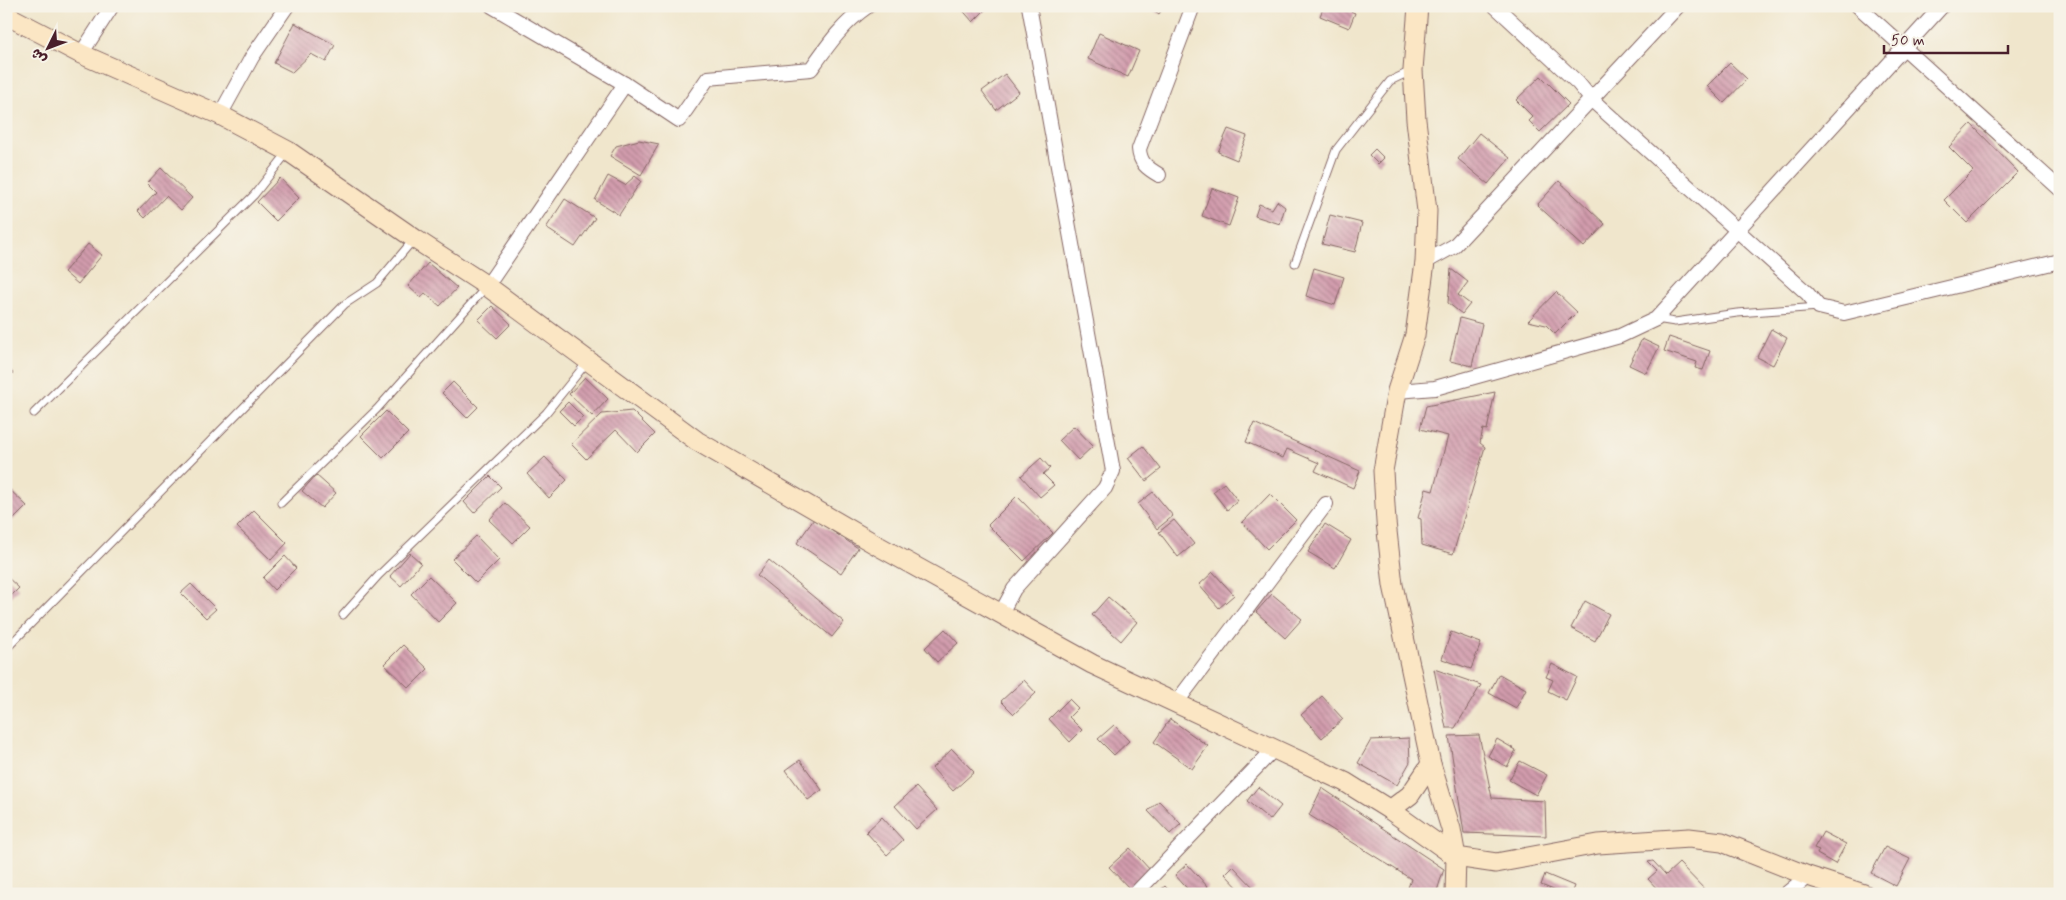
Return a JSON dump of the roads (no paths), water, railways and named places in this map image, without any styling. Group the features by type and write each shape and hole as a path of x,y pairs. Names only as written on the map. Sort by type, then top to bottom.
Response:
{"street":[{"path":"81,54 112,6"},
{"path":"220,115 252,57 287,6"},
{"path":"492,6 625,84 679,120 708,78 811,69 850,18 868,6"},
{"path":"1000,615 1014,589 1105,488 1113,471 1029,6"},
{"path":"1158,175 1146,167 1140,159 1139,149 1193,6"},
{"path":"1418,6 1413,70 1416,120 1427,212 1425,262 1415,336 1397,391 1383,471 1393,585 1431,764 1451,829 1456,857 1455,894"},
{"path":"1495,6 1578,83 1592,100 1737,229 1819,306 1844,313 2060,261"},
{"path":"1425,262 1454,246 1678,6"},
{"path":"1858,6 2060,189"},
{"path":"1397,391 1434,388 1620,336 1656,320 1942,6"},
{"path":"6,15 81,54 220,115 288,150 415,239 487,286 697,441 1000,615 1092,664 1345,782 1390,810 1456,857 1496,863 1598,844 1689,838 1722,842 1808,876 1864,894"},
{"path":"487,286 625,84"},
{"path":"1176,703 1326,504"},
{"path":"1135,894 1275,748"},
{"path":"1390,810 1410,795 1431,764"},
{"path":"1786,894 1808,876"}],"lane":[{"path":"1294,264 1336,150 1390,80 1413,70"},
{"path":"34,413 254,195 288,150"},
{"path":"6,649 345,304 377,283 415,239"},
{"path":"281,503 376,410 487,286"},
{"path":"1656,320 1675,322 1736,313 1819,306"},
{"path":"343,615 379,575 546,413 589,361"}]}
